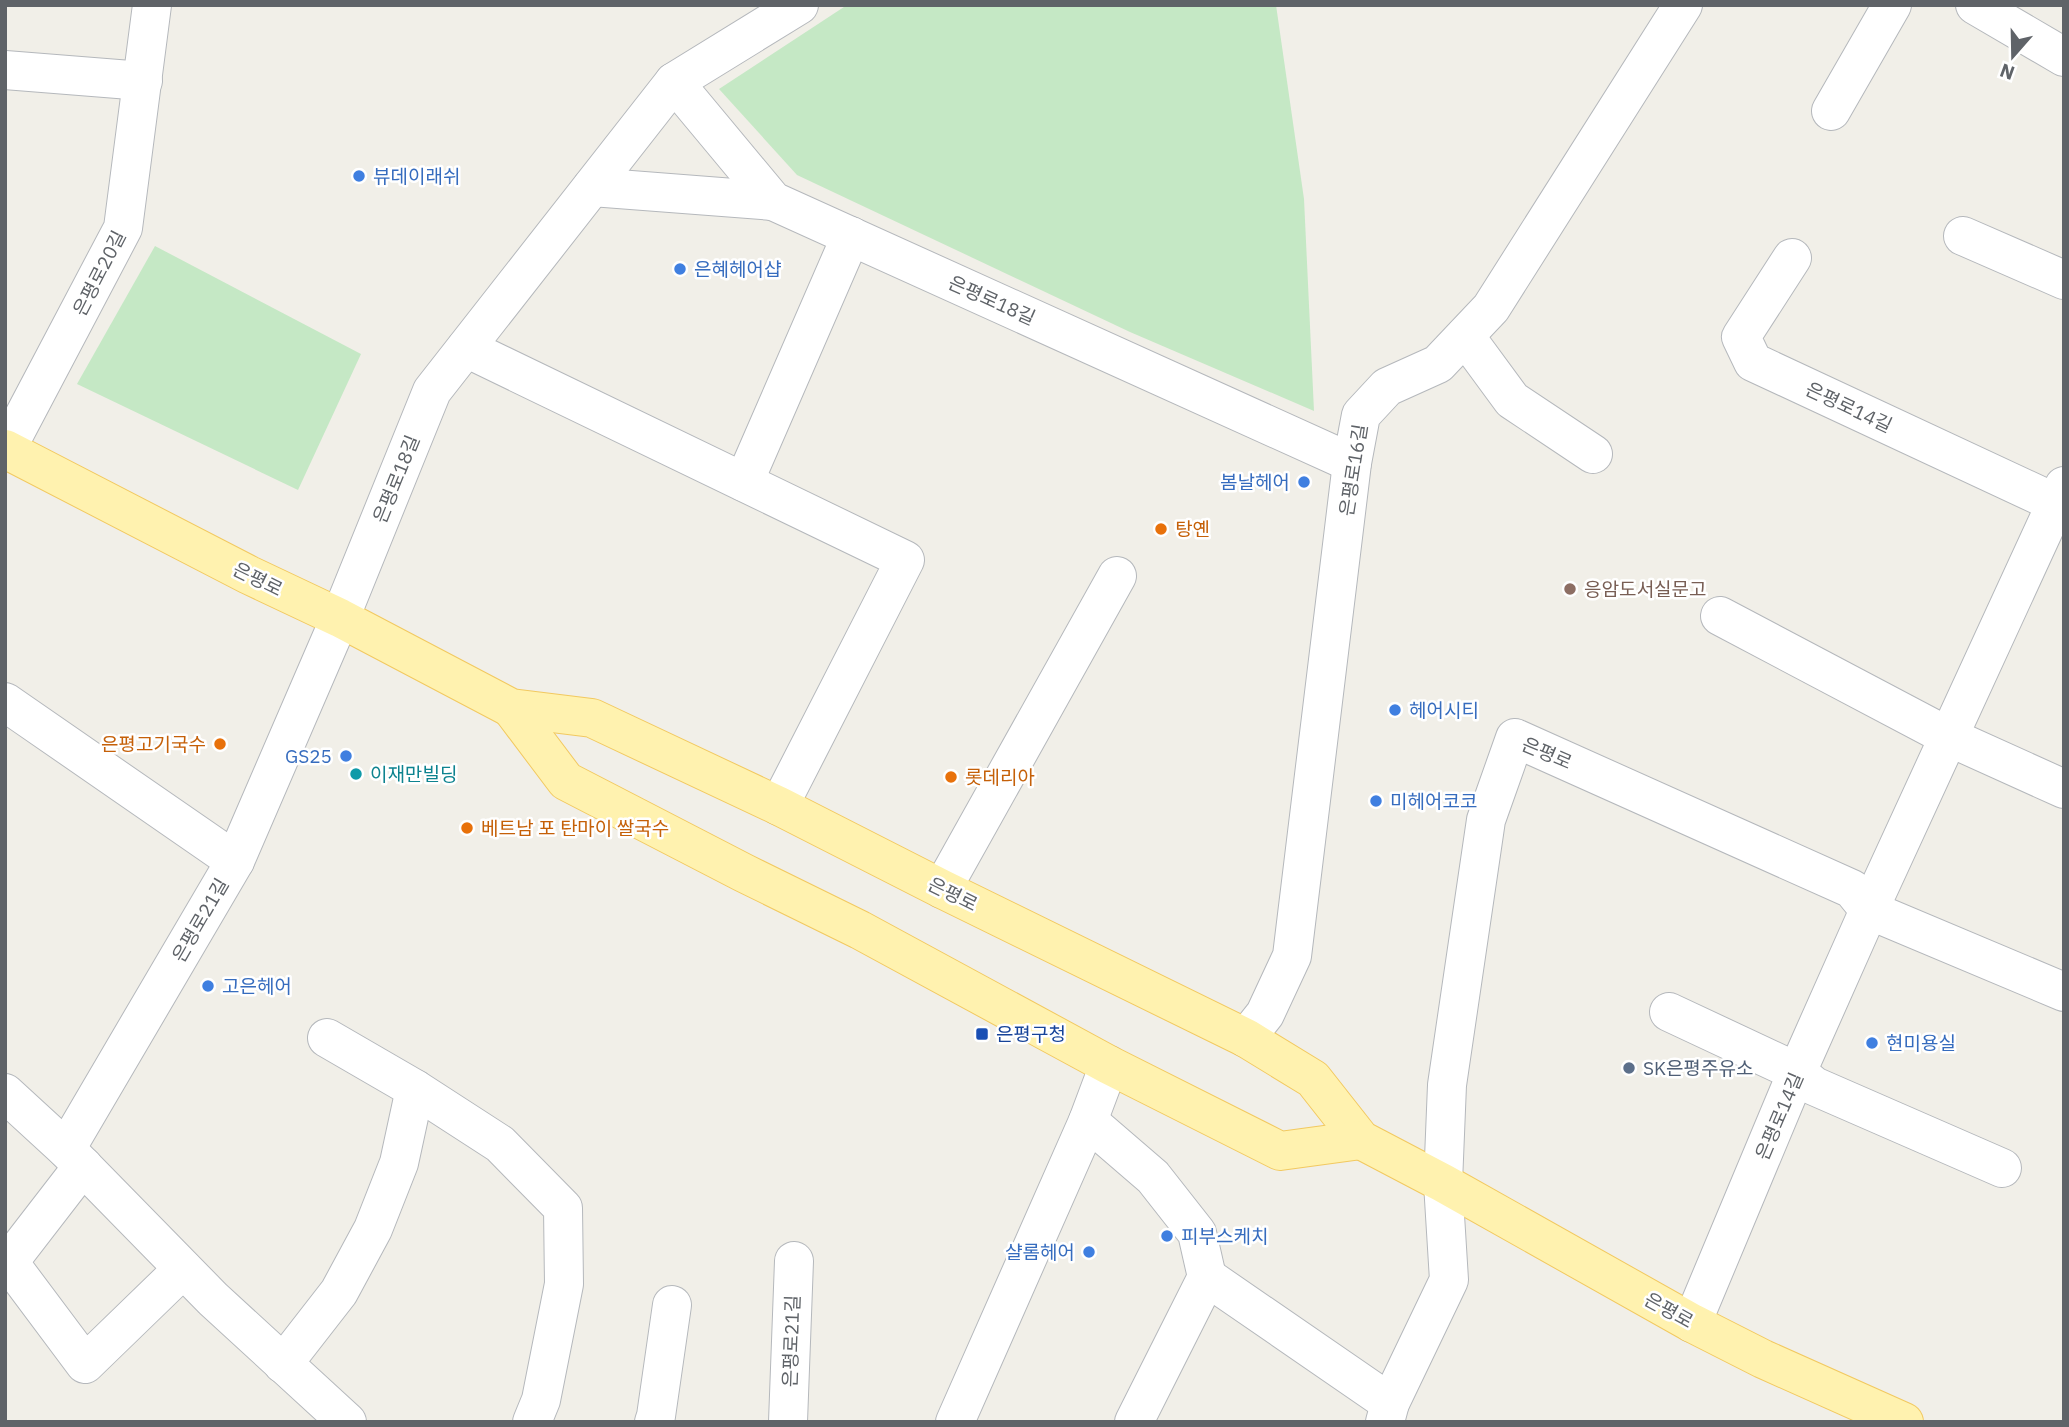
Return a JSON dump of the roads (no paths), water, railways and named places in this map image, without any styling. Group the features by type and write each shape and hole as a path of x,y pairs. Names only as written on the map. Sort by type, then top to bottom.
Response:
{"main road":[{"name":"은평로","path":"6,450 340,618 511,708 592,718 779,806 1246,1038 1313,1079 1362,1140 1692,1323 1763,1359 1903,1422"},
{"name":"은평로","path":"511,708 566,781 860,930 1110,1065 1280,1151 1362,1140"}],"street":[{"name":"은평로20길","path":"6,450 123,228 152,5"},
{"name":"은평로18길","path":"235,861 340,618 432,391 674,82 799,5"},
{"name":"은평로16길","path":"1246,1038 1265,1014 1292,956 1352,463 1361,415 1387,387 1438,364 1491,308 1683,5"},
{"path":"1831,111 1892,5"},
{"path":"1975,5 2064,57"},
{"path":"5,70 143,81"},
{"name":"은평로18길","path":"674,82 773,201 1352,463"},
{"path":"592,187 773,201"},
{"path":"744,482 851,236"},
{"path":"1963,236 2064,280"},
{"name":"은평로14길","path":"1692,1323 1797,1072 1869,910 2061,499 1753,362 1741,337 1792,258"},
{"path":"1465,336 1512,400 1592,454"},
{"path":"466,348 905,560 779,806"},
{"path":"942,889 1117,576"},
{"path":"1720,617 1949,737 2064,789"},
{"name":"은평로21길","path":"5,702 235,861 74,1157 7,1262"},
{"name":"은평로","path":"1443,1183 1447,1085 1486,820 1515,738 1852,889 1869,910"},
{"path":"1869,910 2064,992"},
{"path":"1669,1012 1797,1072 1814,1086 2002,1168"},
{"path":"327,1038 415,1089 500,1144 564,1208 564,1284 541,1400 532,1422"},
{"path":"967,1417 1110,1065"},
{"path":"284,1364 339,1292 373,1229 399,1163 415,1089"},
{"path":"5,1093 74,1157 183,1269 347,1422"},
{"path":"1088,1121 1153,1177 1197,1233 1207,1278 1134,1422"},
{"path":"1207,1278 1387,1412 1449,1279 1443,1183"},
{"name":"은평로21길","path":"788,1422 794,1261"},
{"path":"7,1262 85,1364 183,1269"},
{"path":"654,1422 672,1304"}],"place":[{"name":"뷰데이래쉬","path":"359,176"},
{"name":"은혜헤어샵","path":"680,269"},
{"name":"봄날헤어","path":"1304,482"},
{"name":"탕옌","path":"1161,529"},
{"name":"응암도서실문고","path":"1570,589"},
{"name":"헤어시티","path":"1395,710"},
{"name":"은평고기국수","path":"220,744"},
{"name":"GS25","path":"346,756"},
{"name":"이재만빌딩","path":"356,774"},
{"name":"롯데리아","path":"951,777"},
{"name":"미헤어코코","path":"1376,801"},
{"name":"베트남 포 탄마이 쌀국수","path":"467,828"},
{"name":"고은헤어","path":"208,986"},
{"name":"은평구청","path":"982,1034"},
{"name":"현미용실","path":"1872,1043"},
{"name":"SK은평주유소","path":"1629,1068"},
{"name":"피부스케치","path":"1167,1236"},
{"name":"샬롬헤어","path":"1089,1252"}]}
